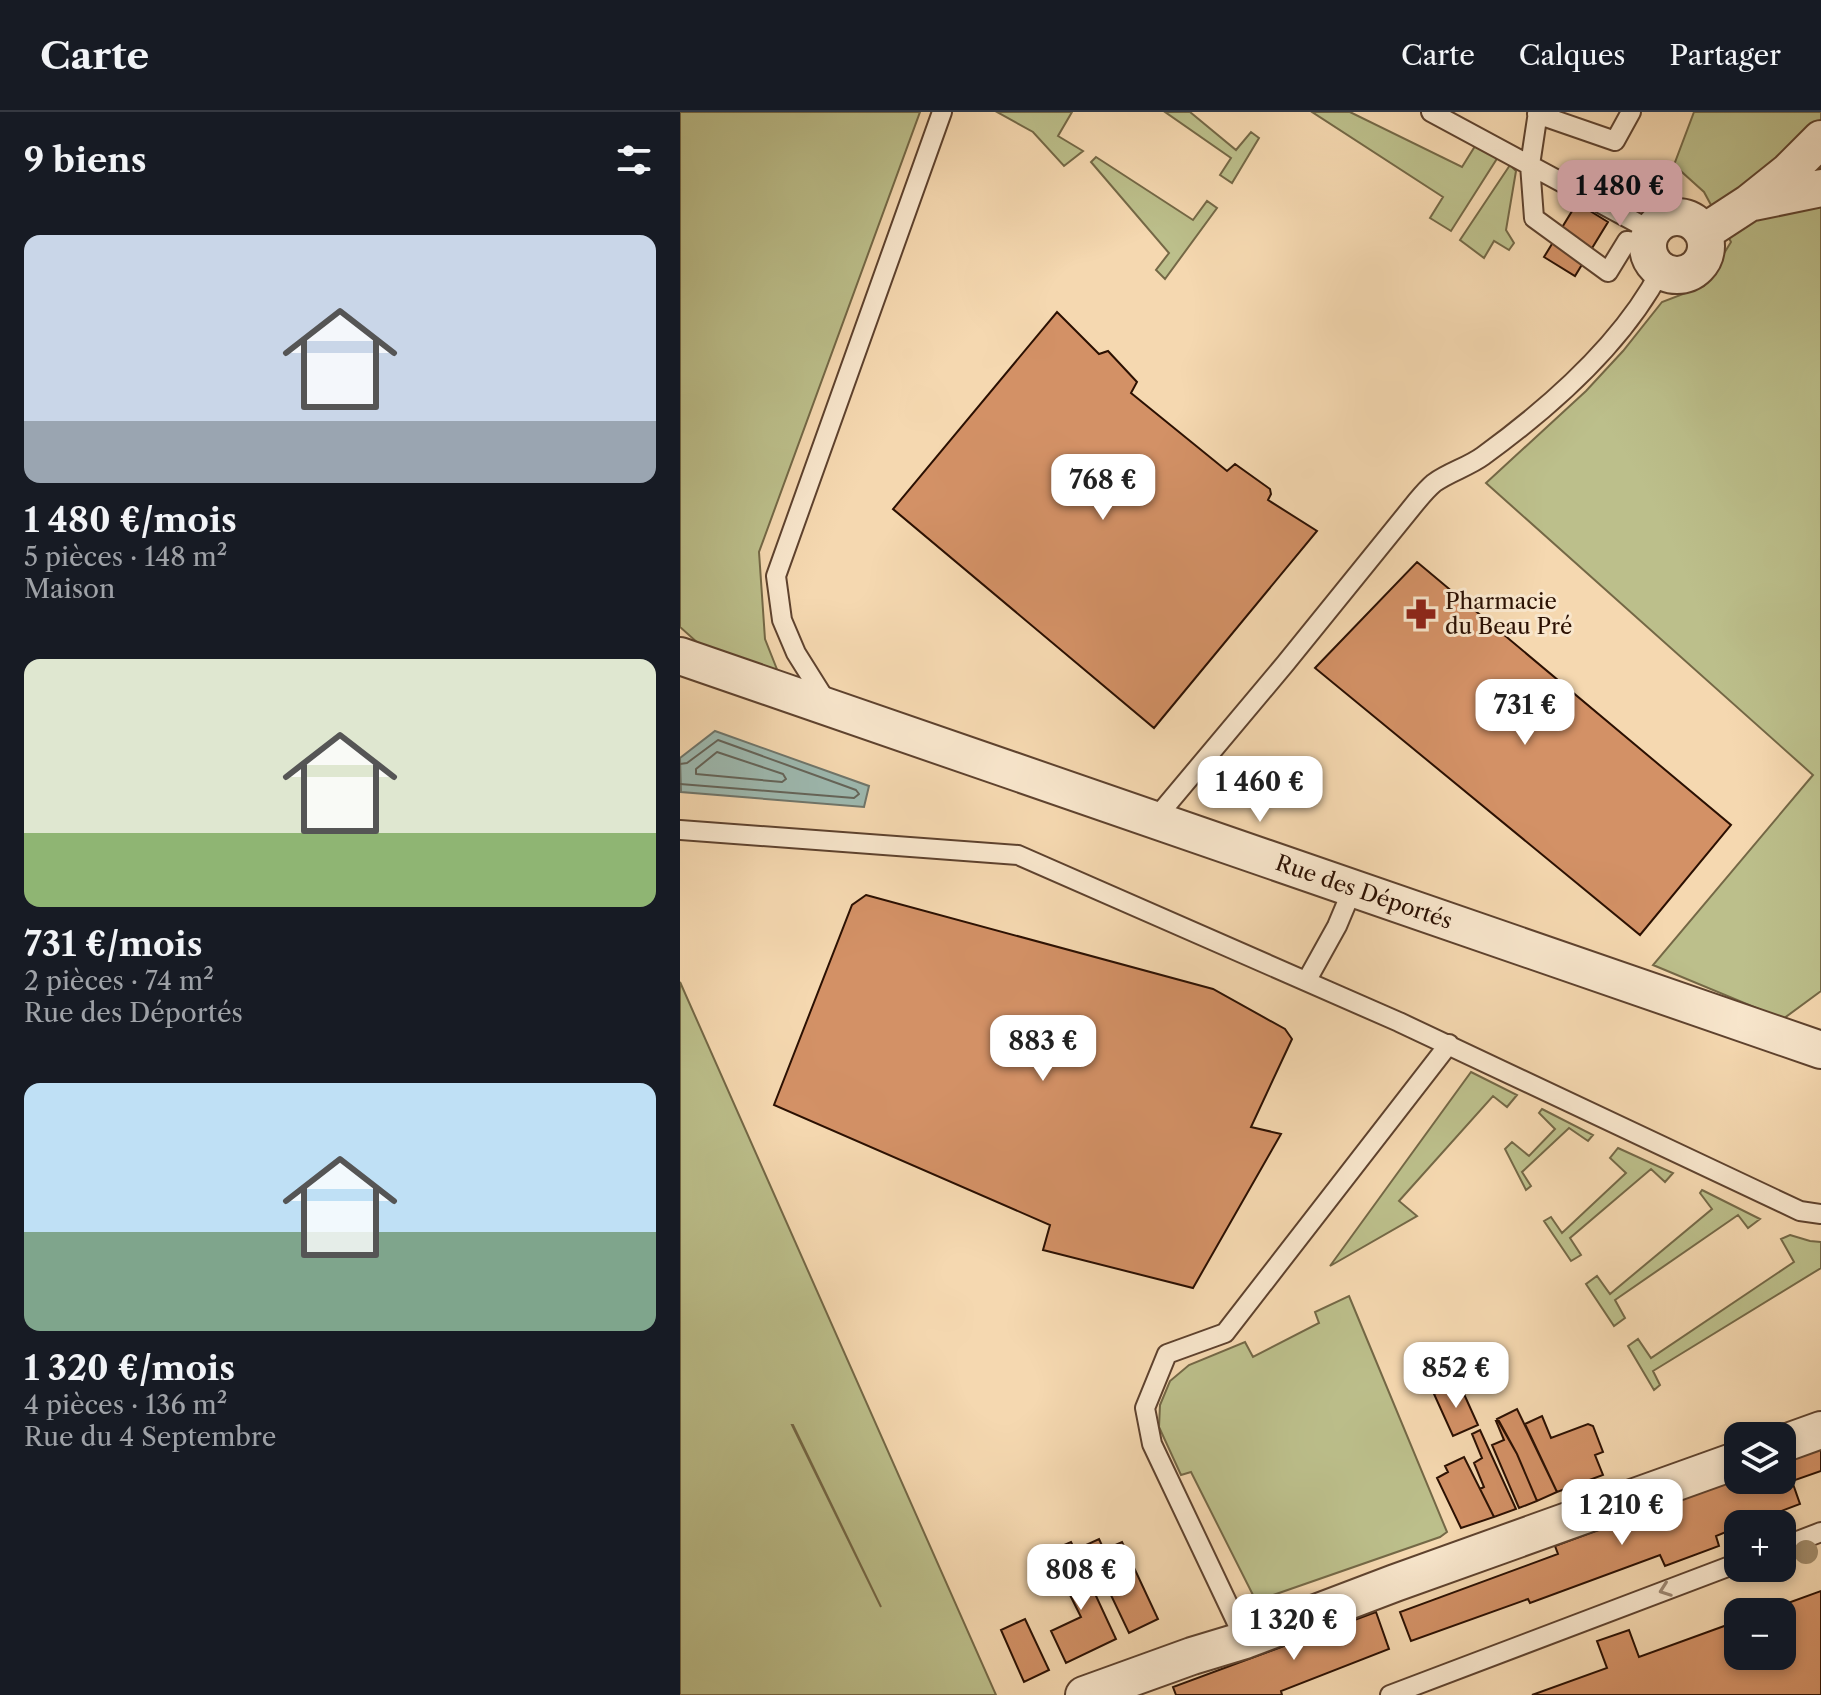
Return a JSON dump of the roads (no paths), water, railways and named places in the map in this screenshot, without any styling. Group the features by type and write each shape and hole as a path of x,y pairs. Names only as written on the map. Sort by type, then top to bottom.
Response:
{"street":[{"path":"1703,233 1749,203 1795,167 1821,139"},
{"path":"1749,203 1821,188"},
{"path":"1671,217 1681,217 1698,225 1706,244 1700,264 1681,275 1654,247 1671,217"},
{"name":"Rue des Déportés","path":"680,656 1821,1050"},
{"path":"1796,1439 1821,1430"},
{"path":"1084,1695 1245,1640 1724,1465"}],"lane":[{"path":"829,706 796,653 782,620 776,576 942,112"},
{"path":"1155,819 1417,501 1434,484 1480,458 1538,413 1624,329 1647,297 1654,247 1639,224 1431,112"},
{"path":"1631,112 1615,141 1538,113 1530,165 1534,218 1608,272 1627,241 1654,247"},
{"path":"680,830 1018,855 1449,1044 1800,1211 1821,1214"},
{"path":"1307,980 1337,926 1353,888"},
{"path":"1245,1640 1152,1444 1145,1408 1167,1354 1225,1333 1449,1044"},
{"path":"1796,1542 1821,1532"},
{"path":"1390,1695 1724,1568"}],"water":[{"path":"715,731 869,786 864,807 681,792 680,758"}],"place":[{"name":"Pharmacie du Beau Pré","path":"1421,614"}]}
